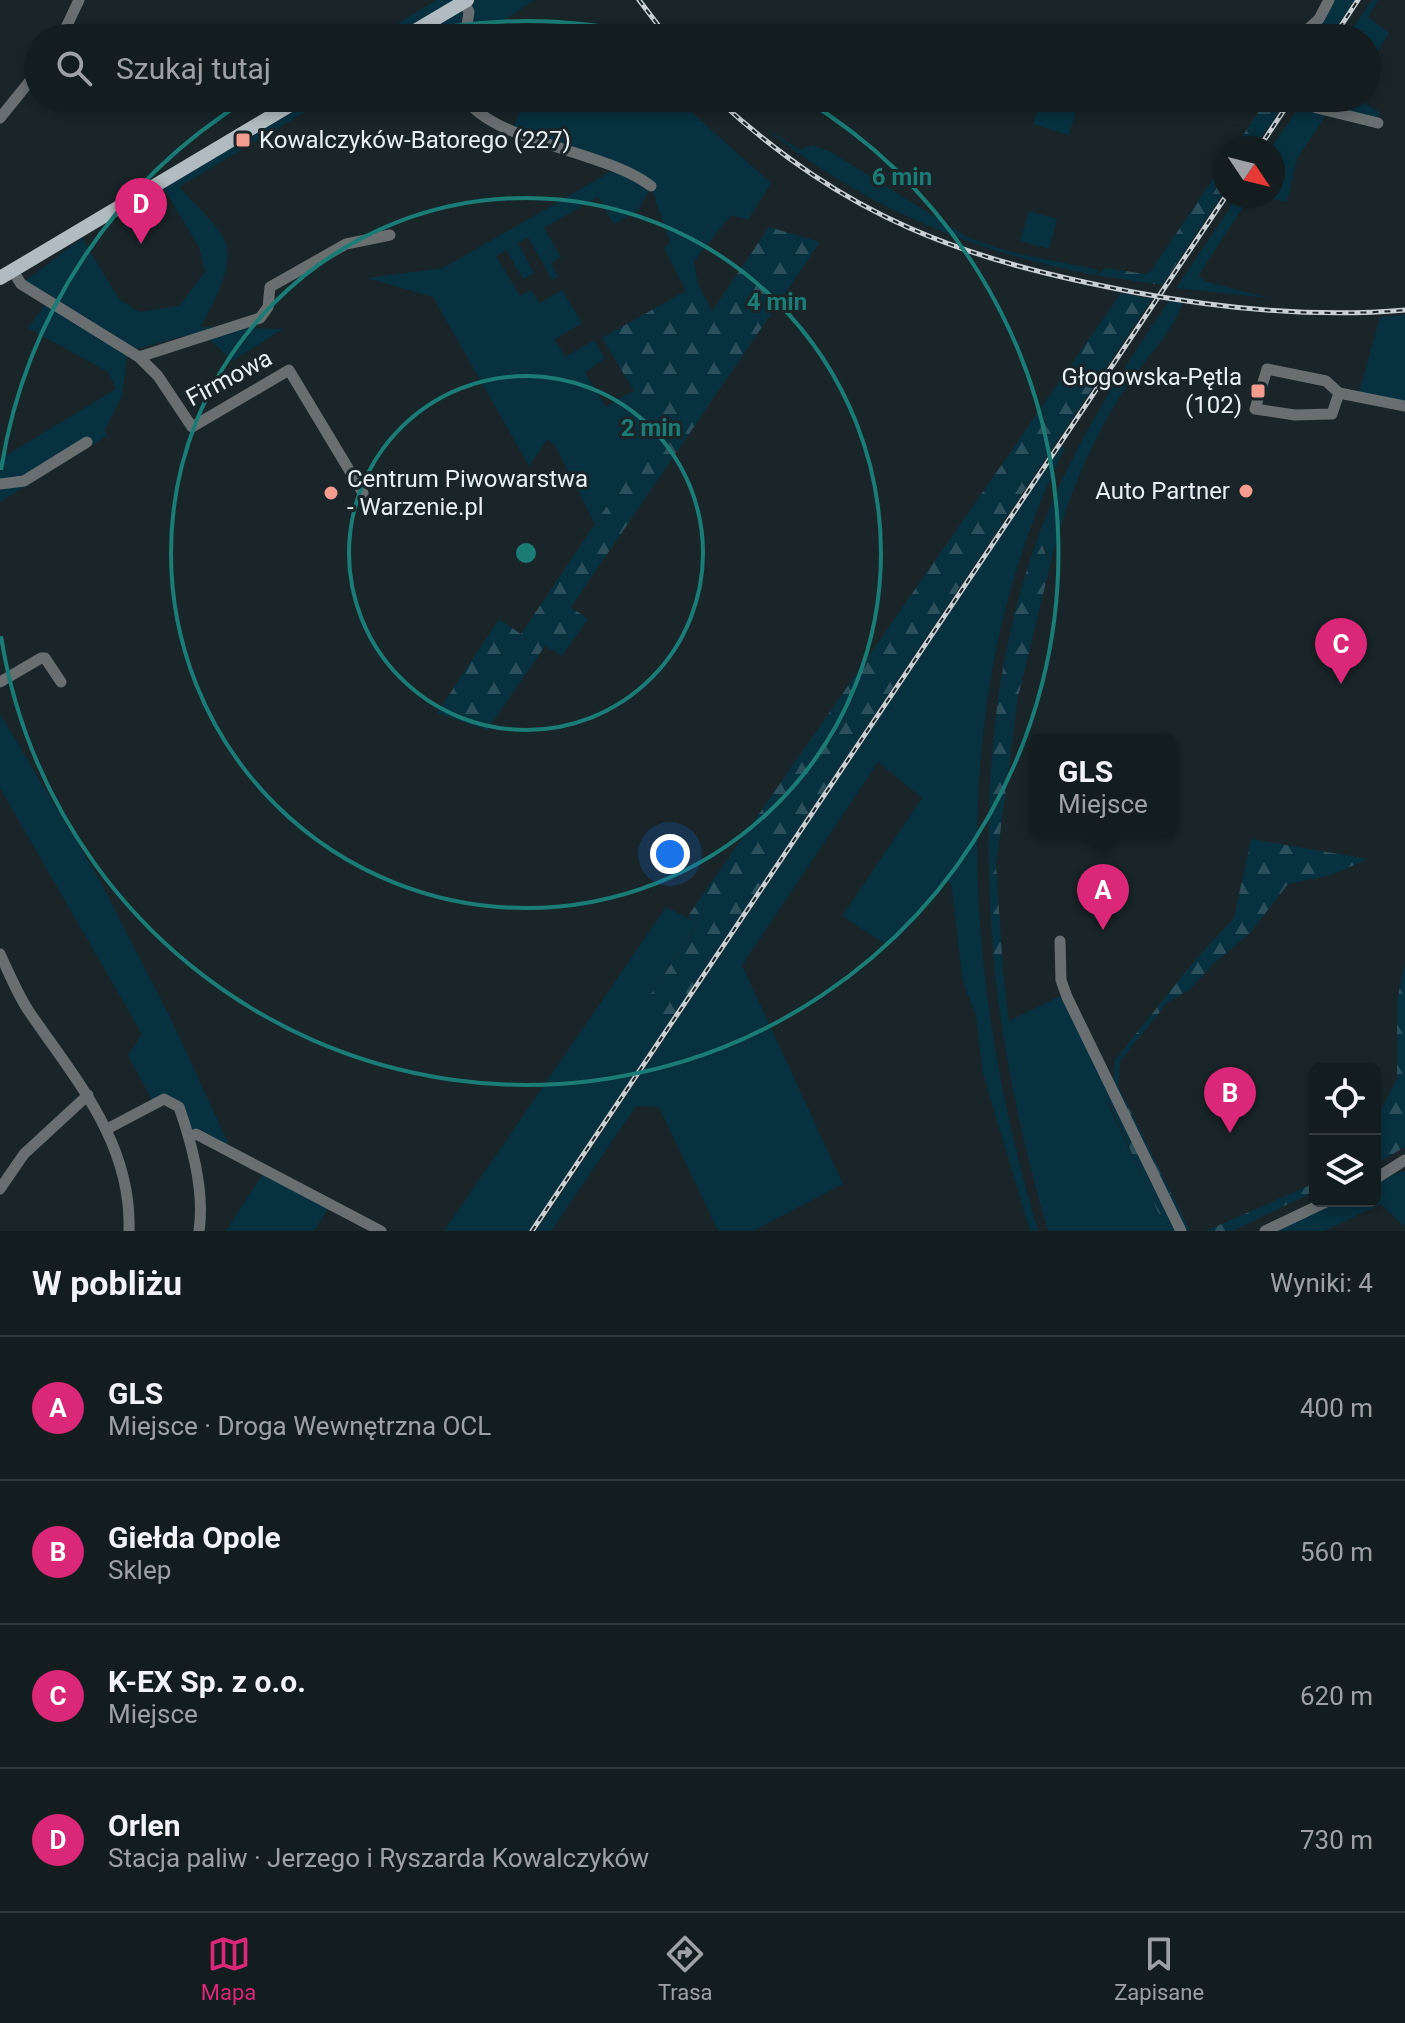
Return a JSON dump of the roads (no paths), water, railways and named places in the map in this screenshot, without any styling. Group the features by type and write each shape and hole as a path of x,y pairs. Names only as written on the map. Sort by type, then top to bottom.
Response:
{"main road":[{"path":"427,24 466,1"},
{"path":"6,274 278,112"}],"street":[{"path":"68,24 79,0"},
{"path":"1313,24 1329,0"},
{"path":"466,1 469,12 467,24"},
{"path":"0,118 24,88"},
{"path":"478,112 492,121 618,168 651,186"},
{"path":"1343,112 1378,123"},
{"path":"139,357 260,318 268,307 270,287 346,244 390,235"},
{"name":"Firmowa","path":"6,274 139,357 158,376 192,427 289,370 363,493"},
{"path":"1339,393 1332,414 1295,415 1255,409 1267,369 1326,381 1339,393 1405,406"},
{"path":"0,484 24,481 87,442"},
{"path":"0,682 45,658 61,682"},
{"path":"1060,941 1061,980 1067,997 1181,1231"},
{"path":"0,954 27,1007 88,1095 107,1129 123,1167 129,1231"},
{"path":"0,987 13,982"},
{"path":"0,1189 24,1154 88,1095"},
{"path":"107,1129 164,1099 179,1107 189,1137 198,1192 199,1231"},
{"path":"189,1137 196,1134 223,1147 381,1231"},
{"path":"1381,1175 1405,1160"},
{"path":"1381,1176 1405,1171"},
{"path":"1265,1231 1315,1207"}],"railway":[{"path":"639,0 657,24"},
{"path":"1342,24 1358,0"},
{"path":"732,112 813,175 861,204 960,248 1014,265 1133,292 1235,307 1337,313 1405,310"},
{"path":"1267,136 1283,112"},
{"path":"532,1231 1218,208"}],"place":[{"name":"Kowalczyków-Batorego (227)","path":"243,140"},
{"name":"Orlen","path":"141,244"},
{"name":"Głogowska-Pętla (102)","path":"1258,391"},
{"name":"Auto Partner","path":"1246,491"},
{"name":"Centrum Piwowarstwa - Warzenie.pl","path":"331,493"},
{"name":"K-EX Sp. z o.o.","path":"1341,684"},
{"name":"GLS","path":"1103,930"},
{"name":"Giełda Opole","path":"1230,1133"}]}
